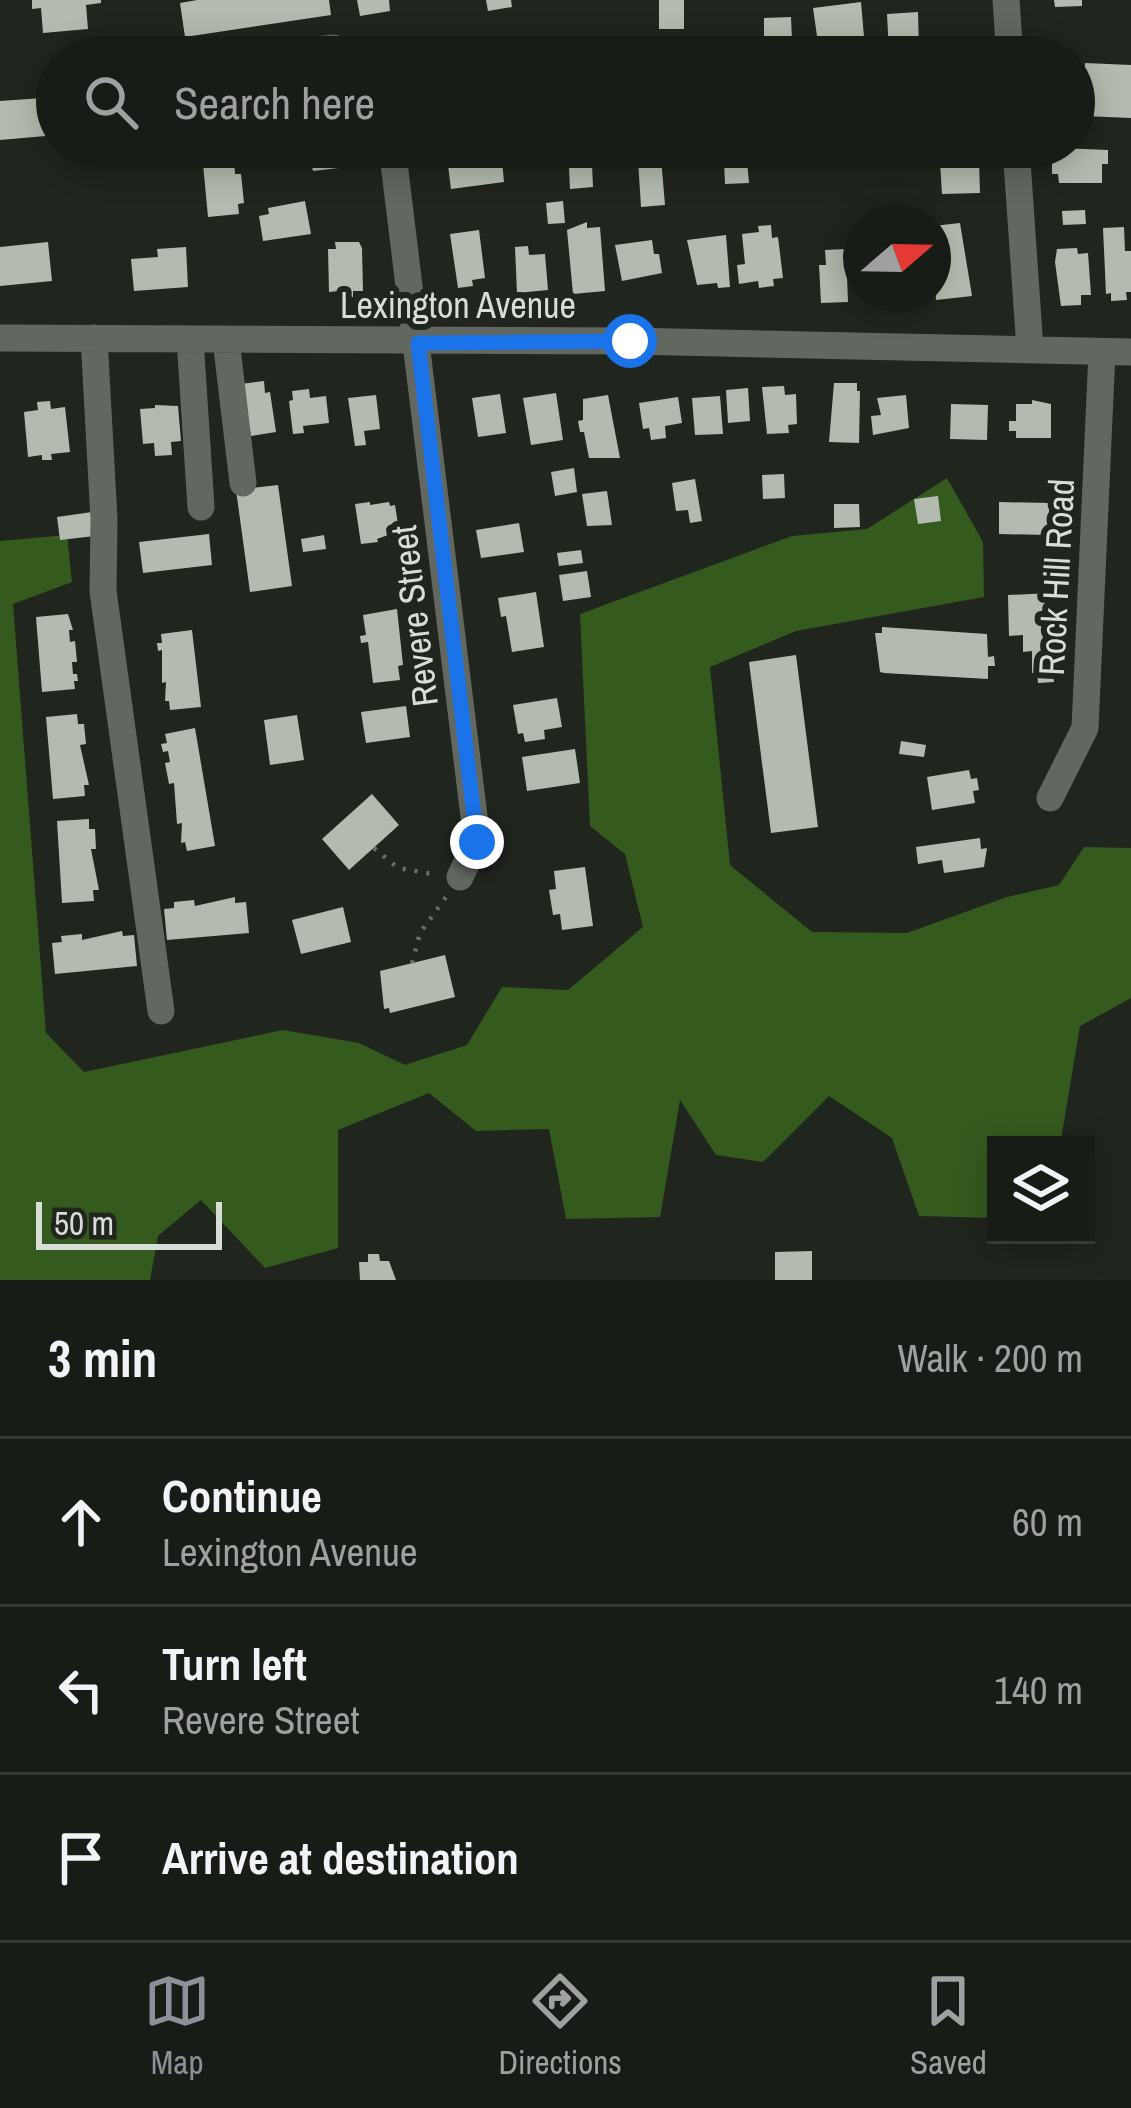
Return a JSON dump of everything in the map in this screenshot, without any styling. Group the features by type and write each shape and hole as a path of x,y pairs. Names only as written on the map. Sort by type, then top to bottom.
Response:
{"street":[{"path":"1006,0 1009,36"},
{"name":"Revere Street","path":"395,168 477,842 460,877"},
{"path":"1017,168 1030,349"},
{"name":"Lexington Avenue","path":"0,338 630,341 1131,352"},
{"path":"94,338 103,591 161,1012"},
{"path":"190,339 201,507"},
{"path":"226,340 243,483"},
{"name":"Rock Hill Road","path":"1050,798 1085,728 1102,352"}],"path":[{"path":"374,848 406,872 460,877"},
{"path":"412,963 420,933 460,877"}],"green space":[{"path":"947,478 983,542 984,597 796,631 710,667 730,865 812,932 907,933 1007,897 1059,885 1084,847 1131,848 1131,998 1080,1026 1062,1136 987,1136 987,1218 919,1216 892,1138 829,1096 763,1162 716,1155 680,1100 660,1217 566,1219 549,1129 476,1131 429,1093 338,1130 338,1248 265,1268 201,1200 158,1236 150,1280 0,1280 0,541 67,535 72,582 13,604 46,1033 84,1072 283,1030 359,1043 405,1065 467,1045 502,987 568,990 643,927 625,854 590,826 580,614 792,536 867,529"}],"building":[{"path":"32,0 101,3 86,5 88,29 43,33 41,8 32,9"},
{"path":"329,0 331,15 185,36 180,3"},
{"path":"357,0 389,0 390,11 360,16"},
{"path":"486,0 511,0 512,7 488,11"},
{"path":"659,0 684,0 684,29 659,29"},
{"path":"1054,0 1082,0 1082,6 1055,7"},
{"path":"861,2 864,36 817,36 813,8"},
{"path":"918,12 919,36 888,36 887,14"},
{"path":"791,17 792,36 764,36 764,18"},
{"path":"1095,63 1131,65 1131,118 1095,116"},
{"path":"36,98 36,137 0,140 0,101"},
{"path":"1095,149 1108,150 1102,183 1059,183 1058,174 1052,174 1052,168 1095,168"},
{"path":"203,168 235,168 235,174 241,174 244,203 238,204 239,214 208,217"},
{"path":"448,168 503,168 504,182 451,189"},
{"path":"569,168 592,168 593,187 570,189"},
{"path":"639,168 662,168 665,205 641,207"},
{"path":"724,168 748,168 749,183 725,184"},
{"path":"940,168 979,168 980,193 942,194"},
{"path":"305,201 311,234 263,241 259,216 269,214 268,208"},
{"path":"563,201 565,223 548,224 546,203"},
{"path":"1085,210 1086,224 1063,225 1062,211"},
{"path":"587,222 587,228 600,227 605,291 573,294 567,230"},
{"path":"960,223 972,296 951,298 951,224"},
{"path":"771,225 772,238 778,237 783,278 773,279 774,286 759,288 758,281 739,284 737,265 745,264 742,234"},
{"path":"1124,227 1125,251 1131,251 1131,292 1126,292 1127,300 1111,301 1111,293 1106,294 1103,228"},
{"path":"479,230 485,278 458,288 450,234"},
{"path":"726,235 730,287 697,285 687,240"},
{"path":"652,240 662,273 622,281 615,245"},
{"path":"48,242 52,281 0,286 0,247"},
{"path":"335,242 359,242 362,248 363,291 353,291 353,297 329,292 328,249 336,249"},
{"path":"528,246 529,255 545,254 548,290 517,293 515,247"},
{"path":"186,247 188,287 134,291 131,259 158,257 157,249"},
{"path":"1077,248 1078,254 1088,253 1091,295 1081,295 1081,305 1061,306 1057,249"},
{"path":"843,249 843,302 821,303 819,265 826,265 825,250"},
{"path":"264,381 276,432 251,436 241,384"},
{"path":"834,383 857,383 859,443 829,442"},
{"path":"784,386 785,395 796,394 797,424 788,425 789,433 767,434 762,387"},
{"path":"748,388 750,421 728,423 726,390"},
{"path":"309,389 310,398 326,396 329,423 303,426 304,433 293,434 292,391"},
{"path":"556,393 563,440 531,445 523,398"},
{"path":"500,394 506,433 478,437 472,398"},
{"path":"376,395 380,429 364,431 366,445 355,446 348,398"},
{"path":"608,395 620,458 589,458 578,421 583,420 583,399"},
{"path":"906,395 909,428 873,435 871,416 881,415 877,398"},
{"path":"720,396 723,434 695,435 692,398"},
{"path":"678,397 682,423 665,426 666,438 651,440 649,428 643,429 639,403"},
{"path":"1032,400 1051,404 1051,438 1016,438 1016,431 1009,431 1009,421 1016,421 1016,404 1032,404"},
{"path":"50,401 51,409 65,407 70,452 51,454 52,460 42,460 42,455 28,457 24,412 38,410 37,402"},
{"path":"951,404 988,405 987,440 950,439"},
{"path":"178,406 181,441 171,442 172,455 155,456 154,443 143,444 140,409"},
{"path":"574,468 577,492 555,496 551,472"},
{"path":"784,474 785,498 763,499 762,475"},
{"path":"695,479 702,521 690,523 688,510 676,511 672,483"},
{"path":"278,485 292,586 250,592 236,490"},
{"path":"607,491 612,525 587,526 582,494"},
{"path":"938,496 941,521 918,524 914,499"},
{"path":"999,502 1049,503 1049,535 999,534"},
{"path":"355,504 395,505 399,531 378,542 361,544"},
{"path":"834,504 859,504 860,527 834,528"},
{"path":"92,512 95,536 60,540 57,517"},
{"path":"519,523 524,552 481,558 476,530"},
{"path":"209,534 212,565 143,573 139,542"},
{"path":"324,535 326,549 303,552 301,539"},
{"path":"581,550 583,563 559,566 557,553"},
{"path":"587,571 591,597 563,601 559,575"},
{"path":"536,592 544,647 512,652 498,598"},
{"path":"1051,593 1060,672 1053,672 1054,682 1038,683 1037,672 1032,673 1032,651 1023,652 1023,635 1009,636 1008,595"},
{"path":"397,609 403,665 398,666 400,680 373,683 368,642 361,643 360,636 366,635 363,615"},
{"path":"68,614 77,662 72,662 73,674 78,681 74,681 75,689 42,692 36,617"},
{"path":"882,627 987,634 988,657 994,656 995,666 988,666 988,679 880,672 875,633 882,633"},
{"path":"192,630 201,707 170,710 157,643 162,643 161,634"},
{"path":"796,655 818,827 771,833 749,662"},
{"path":"557,698 562,727 544,730 545,739 525,742 523,733 518,734 513,705"},
{"path":"406,706 410,737 366,743 361,712"},
{"path":"77,714 78,724 84,724 86,744 80,745 89,785 84,785 85,796 53,799 46,717"},
{"path":"297,715 304,760 270,765 264,720"},
{"path":"195,728 215,846 187,851 185,842 181,843 182,823 177,824 174,783 169,784 165,763 170,762 168,751 163,752 161,744 167,743 165,734"},
{"path":"901,741 926,745 924,757 899,754"},
{"path":"575,749 580,783 527,791 522,757"},
{"path":"969,770 971,779 977,778 975,803 932,810 927,777"},
{"path":"372,794 399,825 349,870 322,839"},
{"path":"89,819 89,829 95,829 96,849 91,849 99,890 93,890 94,901 62,903 57,821"},
{"path":"980,838 981,849 987,848 984,867 944,873 942,860 918,864 916,847"},
{"path":"585,867 593,926 562,930 560,914 553,915 549,890 556,889 554,871"},
{"path":"235,897 235,903 246,902 249,933 167,940 164,909 174,908 174,902 194,900 195,906"},
{"path":"343,907 351,942 301,954 292,920"},
{"path":"122,931 123,936 134,935 137,966 55,974 52,943 62,942 61,936 82,934 82,940"},
{"path":"445,955 455,997 390,1013 389,1008 384,1009 380,971"},
{"path":"812,1251 812,1280 775,1280 775,1252"},
{"path":"368,1254 389,1261 396,1280 360,1280 359,1262 368,1262"}],"route":[{"path":"477,842 418,343 630,341"}]}
